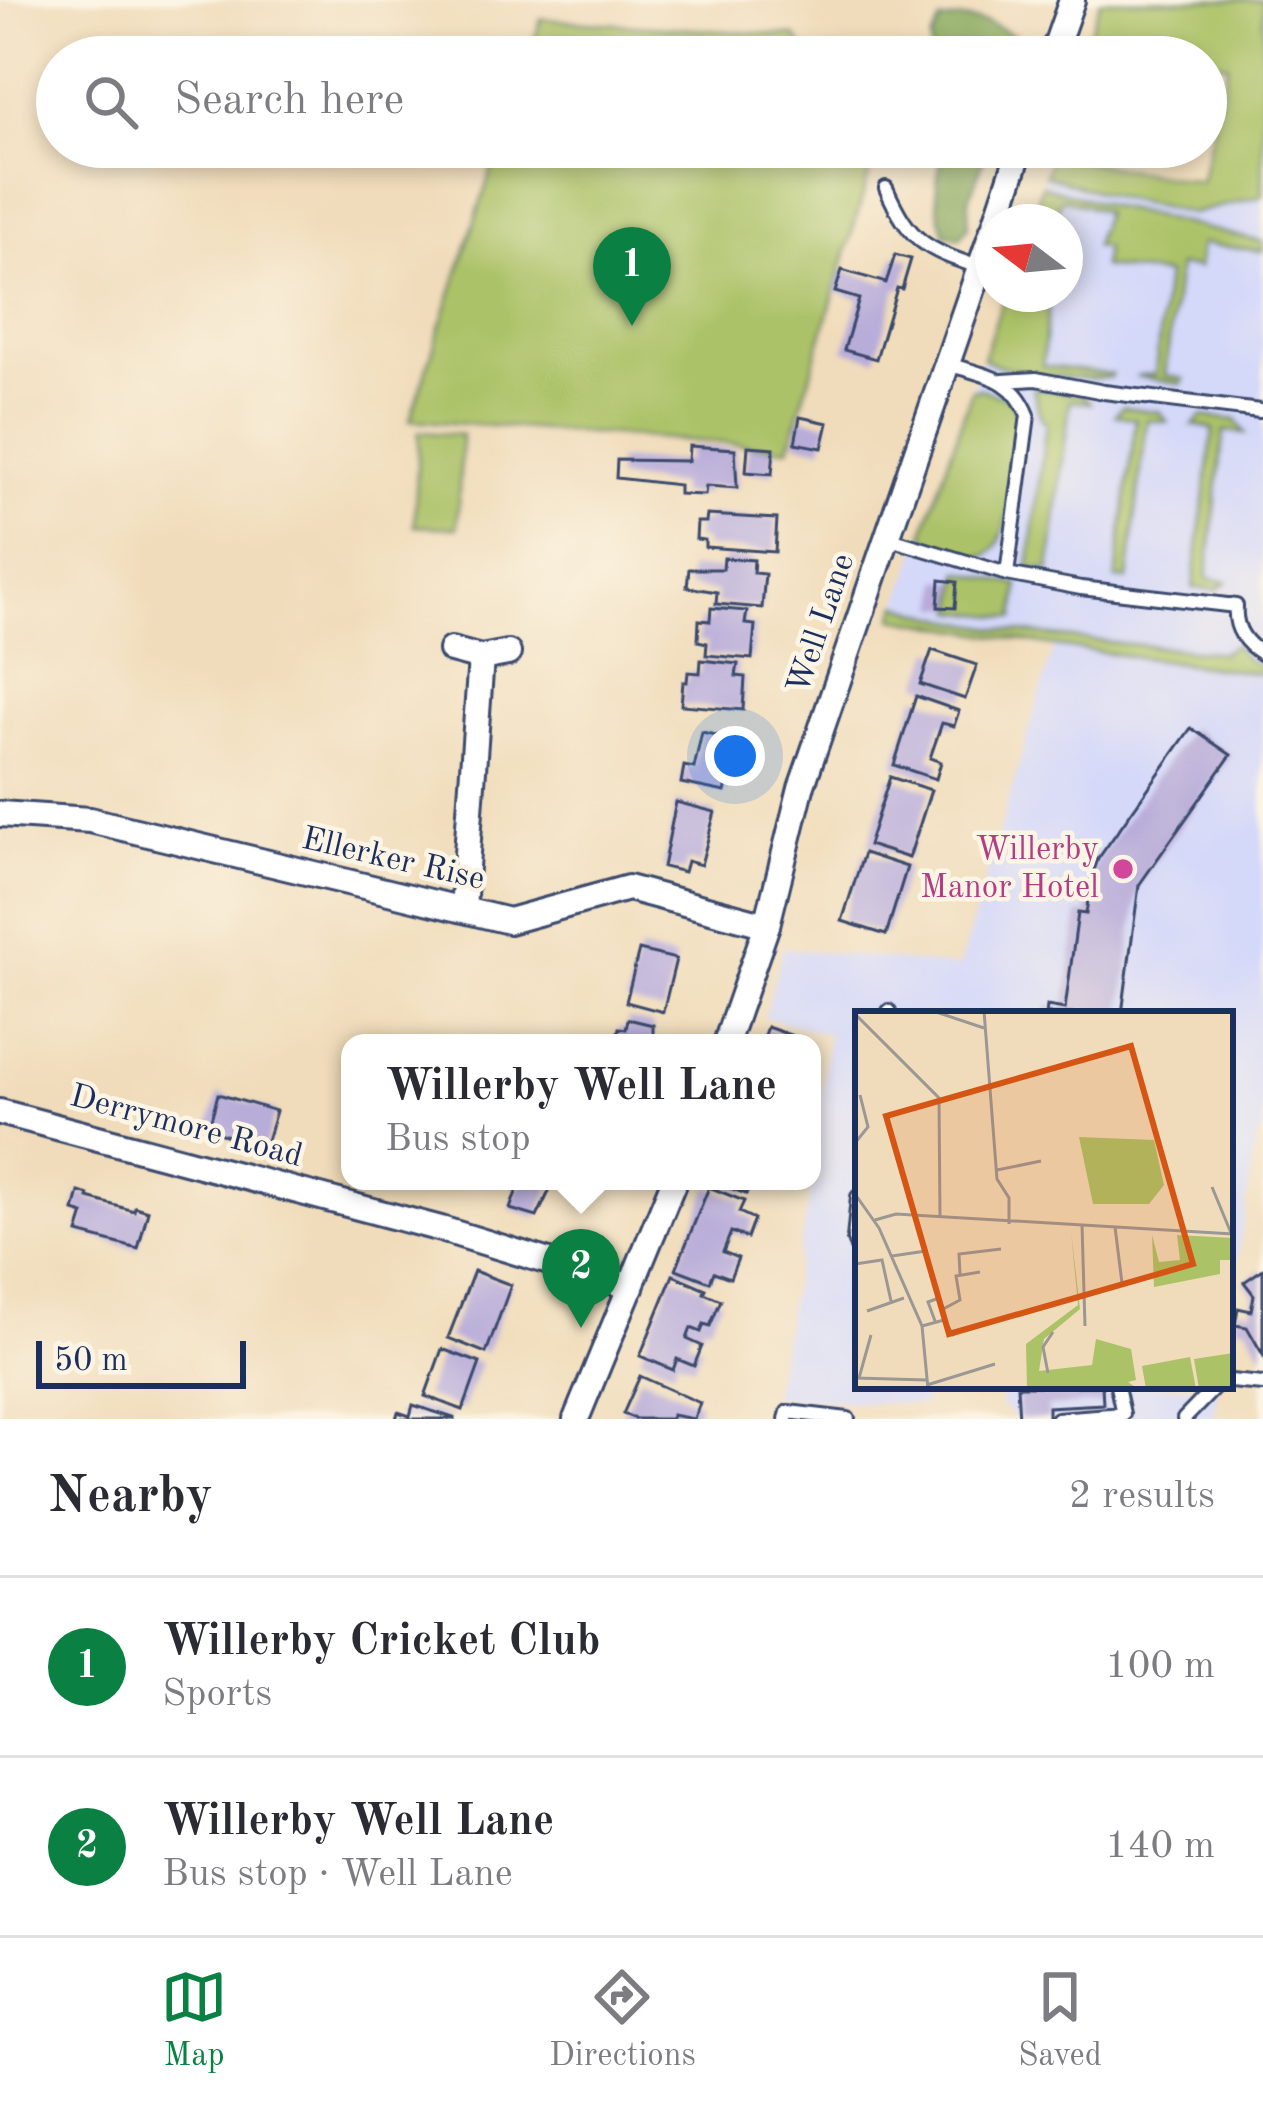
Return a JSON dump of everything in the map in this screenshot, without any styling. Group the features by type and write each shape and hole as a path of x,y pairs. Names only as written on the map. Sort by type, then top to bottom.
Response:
{"street":[{"path":"1059,36 1072,0"},
{"name":"Well Lane","path":"1002,204 1014,168"},
{"name":"Well Lane","path":"729,1034 767,925 801,788 975,282"},
{"path":"451,650 481,658 508,653"},
{"path":"463,909 481,658"},
{"name":"Ellerker Rise","path":"0,814 91,820 509,921 628,887 767,925"},
{"name":"Derrymore Road","path":"0,1112 441,1229 631,1287"},
{"path":"576,1419 670,1190"}],"lane":[{"path":"886,188 902,223 934,252 975,265"},
{"path":"948,364 1003,381 1036,379 1260,411"},
{"path":"1003,381 1019,394 1028,415 1006,574"},
{"path":"886,538 1006,574 1236,606 1235,620 1242,633 1263,653"},
{"path":"1233,1381 1263,1384"},
{"path":"1057,1419 1123,1414 1118,1389"},
{"path":"1184,1419 1213,1389"},
{"path":"786,1419 788,1412 848,1419"}],"shaded area":[{"path":"1101,0 1263,0 1263,1135 1257,1135 1233,1285 1233,1011 855,1011 855,1389 926,1389 923,1405 772,1397 810,1190 821,1190 821,1098 828,1034 764,1017 783,948 959,967 1054,647 894,618 999,312 1083,312 1083,204 1035,204 1048,168 1120,168 1200,182 1203,168 1227,168 1227,36 1088,36"},
{"path":"1002,1389 1218,1389 1214,1419 1016,1419 1000,1404"}],"green space":[{"path":"1101,0 1263,0 1263,196 1191,214 1045,175 1048,168 1120,168 1200,182 1203,168 1227,168 1227,36 1088,36"},
{"path":"541,19 795,36 536,36"},
{"path":"941,21 987,22 1016,36 933,36"},
{"path":"492,168 871,168 789,448 410,420"},
{"path":"940,168 980,168 969,199 968,226 960,238 945,234 937,180"},
{"path":"1042,185 1263,242 1263,251 1201,244 1198,268 1178,266 1165,375 1184,379 1181,384 1136,376 1155,374 1166,275 1102,267 1105,248 1094,246 1104,212 1062,198 1060,204 1035,204"},
{"path":"999,312 1048,312 1042,366 1111,374 1045,375 983,358"},
{"path":"1033,388 1083,395 1090,403 1070,401 1050,570 1029,568 1046,423"},
{"path":"972,390 1010,399 1019,416 1015,471 1002,536 994,550 978,556 930,541 924,532"},
{"path":"1122,407 1160,412 1167,422 1147,420 1128,580 1116,579 1136,419 1115,415"},
{"path":"1202,416 1236,420 1245,433 1224,431 1207,578 1227,582 1217,590 1193,588 1213,429 1193,425"},
{"path":"419,432 462,435 457,528 414,526"},
{"path":"960,572 1019,585 1015,618 956,611"},
{"path":"899,605 975,625 1058,637 1221,653 1234,645 1247,660 1263,667 1263,674 1054,646 894,618"}],"building":[{"path":"895,255 911,259 902,289 897,288 876,359 844,350 859,299 835,292 842,270 886,283"},
{"path":"800,417 828,423 822,448 795,443"},
{"path":"689,446 735,449 737,488 706,486 705,495 679,494 679,485 616,478 617,460 688,461"},
{"path":"748,446 774,448 772,474 746,472"},
{"path":"707,515 777,519 775,552 705,547 705,540 696,539 697,522 706,522"},
{"path":"724,558 754,560 753,573 765,574 762,608 716,604 717,592 687,587 689,569 723,569"},
{"path":"940,580 957,582 955,608 938,607"},
{"path":"711,608 747,611 745,624 755,625 752,659 706,655 707,643 698,641 699,620 710,621"},
{"path":"932,650 977,665 965,699 920,684"},
{"path":"701,660 738,664 736,676 745,677 743,710 681,705 683,682 688,672 700,673"},
{"path":"916,696 959,711 954,726 942,723 930,758 941,762 936,779 894,765"},
{"name":"Willerby Manor Hotel","path":"1191,728 1231,755 1139,885 1122,1011 1046,1011 1047,1006 1065,1009 1078,913 1086,914 1098,859"},
{"path":"702,732 737,740 725,792 681,783 684,766 694,768"},
{"path":"890,777 931,790 909,858 868,845"},
{"path":"676,802 715,812 701,865 687,861 684,872 663,867"},
{"path":"864,853 907,867 886,935 842,921"},
{"path":"639,950 676,959 663,1012 626,1002"},
{"path":"628,1019 653,1025 653,1034 617,1034 619,1028 626,1029"},
{"path":"218,1094 276,1111 265,1147 208,1130"},
{"path":"517,1190 550,1190 537,1217 510,1209"},
{"path":"708,1190 744,1201 739,1212 754,1219 747,1238 731,1232 723,1252 738,1258 730,1278 714,1272 710,1282 676,1269"},
{"path":"79,1192 134,1211 135,1207 148,1211 138,1249 78,1233 84,1214 74,1211"},
{"path":"1263,1269 1263,1355 1247,1327 1235,1325 1238,1308 1251,1311 1254,1295 1244,1282"},
{"path":"474,1271 511,1285 486,1353 448,1338"},
{"path":"673,1275 721,1300 710,1326 704,1324 701,1332 691,1328 687,1339 702,1346 694,1366 677,1359 673,1370 640,1356"},
{"path":"442,1349 480,1363 463,1410 425,1396"},
{"path":"640,1376 700,1403 694,1419 672,1415 671,1419 636,1419 623,1414"},
{"path":"1017,1389 1102,1389 1103,1404 1048,1407 1048,1419 1019,1419"},
{"path":"413,1405 454,1419 396,1419 398,1412 410,1416"}],"place":[{"name":"Willerby Cricket Club","path":"632,326"},
{"name":"Willerby Manor Hotel","path":"1123,869"},
{"name":"Willerby Well Lane","path":"581,1328"}]}
